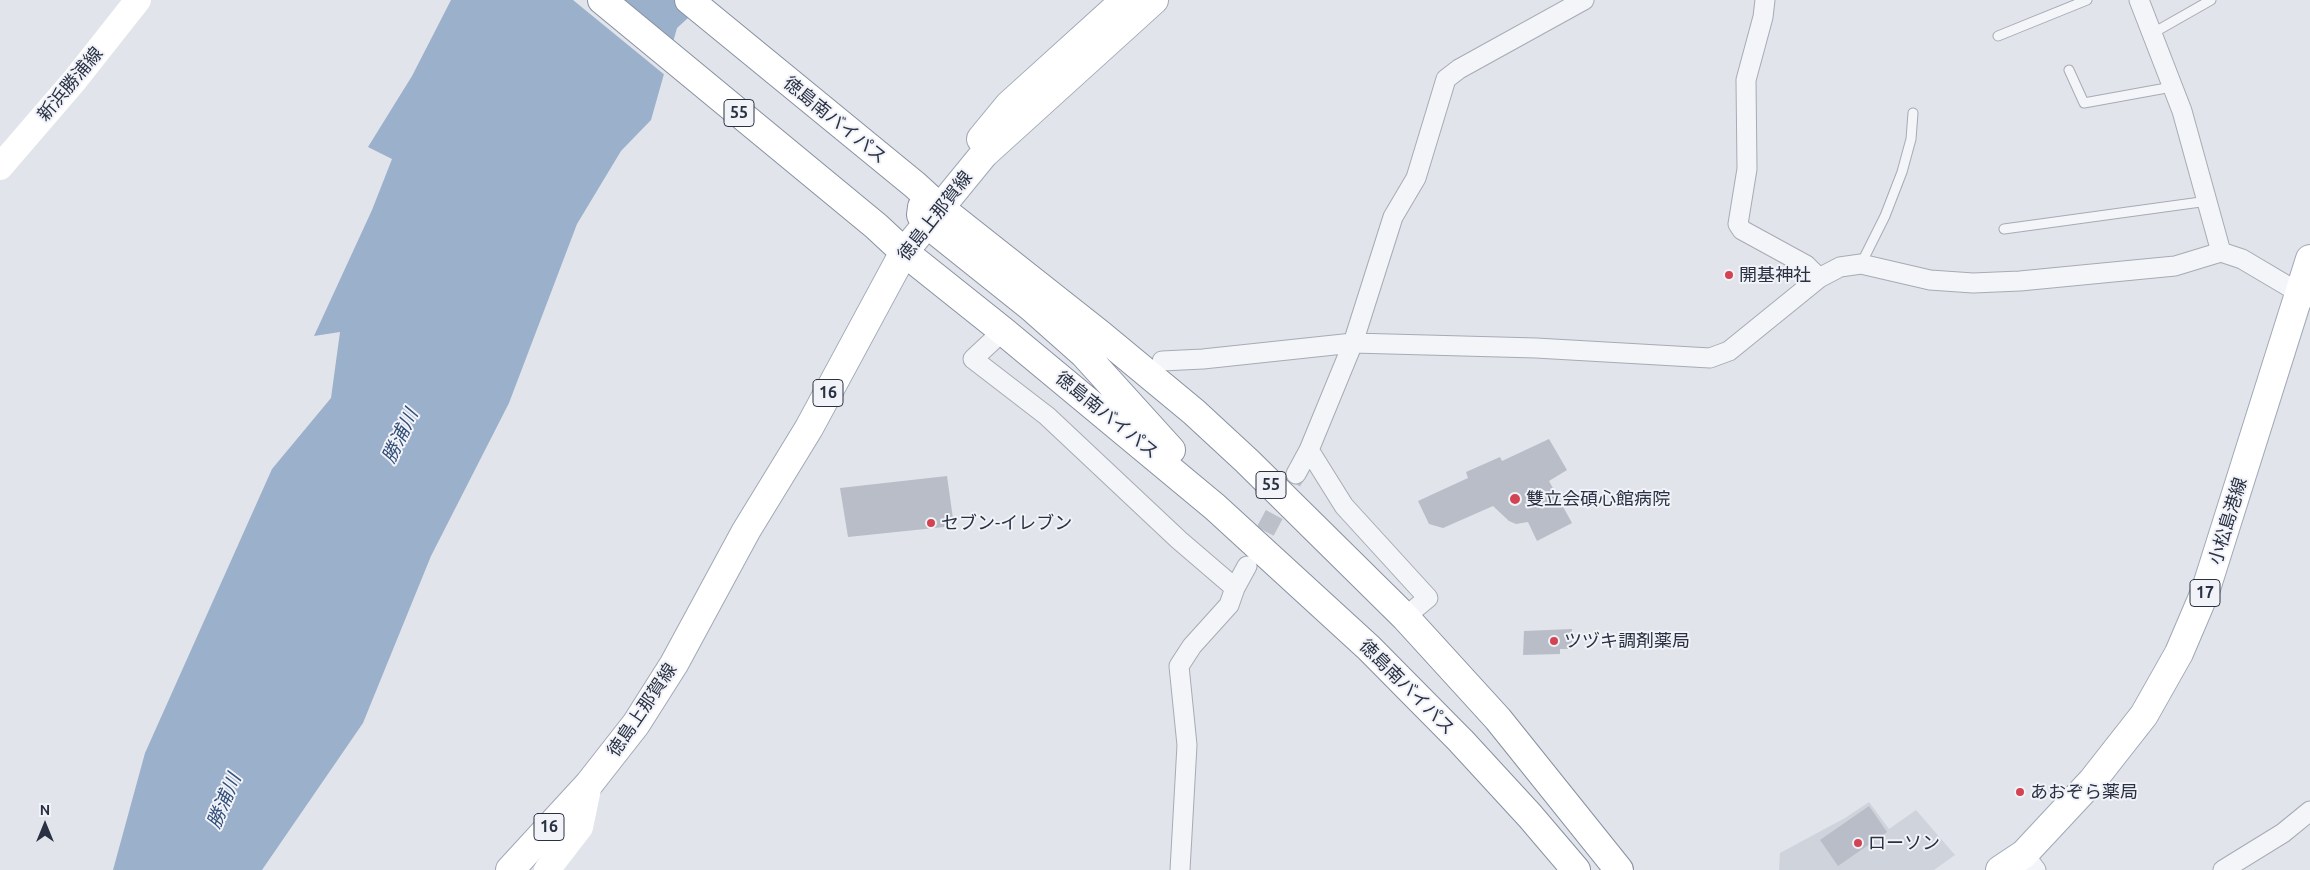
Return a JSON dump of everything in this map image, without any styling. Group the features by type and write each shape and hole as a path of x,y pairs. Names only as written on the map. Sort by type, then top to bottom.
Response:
{"main road":[{"name":"新浜勝浦線","path":"0,167 74,81 138,0"},
{"name":"徳島南バイパス","path":"602,0 1215,507 1369,648 1461,741 1571,864"},
{"name":"徳島南バイパス","path":"688,0 926,204 1101,336 1194,412 1326,537 1405,617 1498,720 1600,844 1619,870"},
{"name":"徳島上那賀線","path":"510,870 589,784 636,724 674,664 746,531 796,424 891,240 926,204 1009,105 1125,0"},
{"name":"徳島上那賀線","path":"926,204 1154,0"},
{"path":"926,204 1031,307 1084,354 1168,447 1215,507"},
{"name":"小松島港線","path":"2000,870 2030,862 2144,715 2179,653 2205,592 2305,296 2310,259"},
{"path":"547,870 580,827 589,784"}],"street":[{"path":"1296,474 1309,450 1353,343 1393,217 1416,178 1446,80 1459,68 1584,0"},
{"path":"1765,0 1746,80 1747,168 1738,224 1742,230 1806,265 1819,278"},
{"path":"2140,0 2182,111 2209,201 2221,252"},
{"path":"1162,360 1203,359 1353,343 1506,347 1710,358 1729,351 1819,278 1840,267 1861,264 1930,280 1973,283 2020,281 2175,266 2221,252 2242,259 2305,296"},
{"path":"1003,331 972,359 1047,416 1178,540 1235,588"},
{"path":"1309,450 1344,506 1428,598 1405,617"},
{"path":"1180,870 1186,745 1179,666 1192,646 1229,605 1235,588 1247,566"},
{"path":"2223,870 2282,833 2310,811"}],"lane":[{"path":"1998,36 2088,0"},
{"path":"2153,33 2211,0"},
{"path":"2069,70 2084,103 2172,87"},
{"path":"1861,264 1885,216 1902,172 1914,113"},
{"path":"2004,229 2209,201"}],"shaded area":[{"path":"1869,802 1889,829 1916,810 1955,855 1934,870 1779,870 1780,853 1845,818"}],"water":[{"name":"勝浦川","path":"451,0 708,0 677,28 651,120 621,151 577,224 509,403 431,556 363,723 262,870 113,870 145,753 272,469 331,398 340,332 314,336 372,210 392,159 368,147 412,76"}],"pier":[{"path":"573,0 617,0 675,46 666,76"}],"building":[{"path":"1549,439 1567,470 1549,481 1572,523 1537,541 1528,522 1516,524 1509,521 1493,506 1443,528 1429,524 1418,501 1468,478 1466,472 1500,457 1502,461"},
{"path":"947,476 954,526 848,537 840,488"},
{"path":"1572,629 1572,649 1560,649 1560,654 1523,655 1524,631"},
{"path":"1869,806 1887,832 1838,866 1820,840"}],"tunnel":[{"path":"1252,556 1296,474"}],"place":[{"name":"開基神社","path":"1729,275"},
{"name":"雙立会碩心館病院","path":"1515,499"},
{"name":"セブン-イレブン","path":"931,523"},
{"name":"ツヅキ調剤薬局","path":"1554,641"},
{"name":"あおぞら薬局","path":"2020,792"},
{"name":"ローソン","path":"1858,843"}]}
